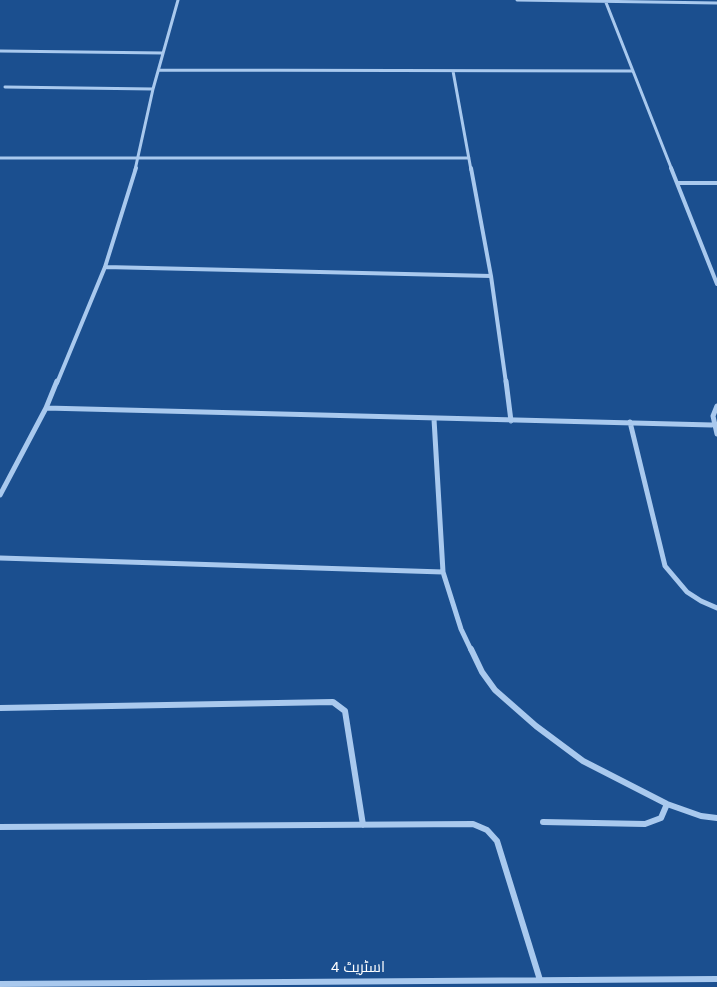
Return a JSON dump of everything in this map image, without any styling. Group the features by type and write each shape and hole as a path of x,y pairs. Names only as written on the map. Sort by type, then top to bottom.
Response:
{"street":[{"path":"0,495 46,408 105,267 139,158 153,89 178,0"},
{"path":"517,0 717,3"},
{"path":"605,0 717,284"},
{"path":"0,51 164,53"},
{"path":"159,70 633,71"},
{"path":"453,71 490,276 511,421"},
{"path":"5,87 153,89"},
{"path":"0,158 469,158"},
{"path":"677,183 717,183"},
{"path":"105,267 490,276"},
{"path":"717,406 714,410 712,424 717,434"},
{"path":"46,408 511,421 712,424"},
{"path":"434,419 443,572 461,629 482,672 495,690 536,726 583,761 667,804 701,816 717,818"},
{"path":"630,422 665,566 673,579 696,600 717,608"},
{"path":"0,558 443,572"},
{"path":"0,708 333,702 345,711 363,825"},
{"path":"543,822 645,824 661,818 667,804"},
{"path":"0,827 474,824 486,830 497,841 540,980"},
{"name":"اسٹریٹ 4","path":"0,984 717,979"}]}
